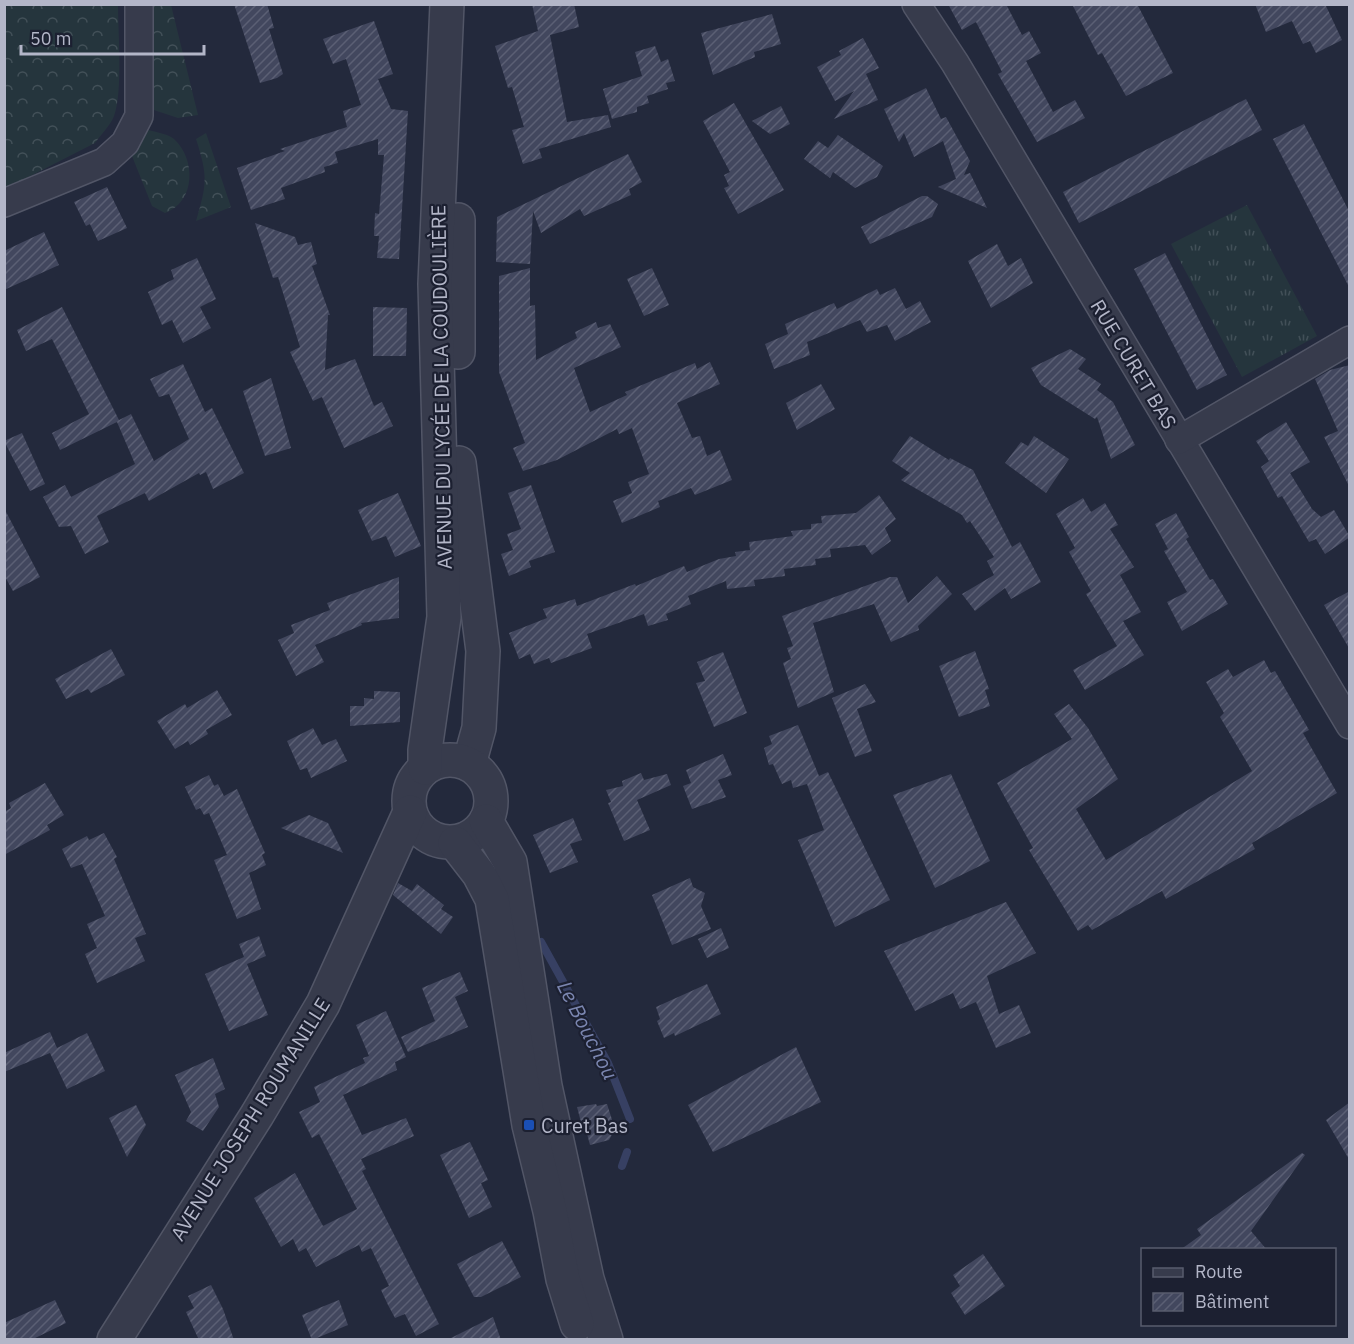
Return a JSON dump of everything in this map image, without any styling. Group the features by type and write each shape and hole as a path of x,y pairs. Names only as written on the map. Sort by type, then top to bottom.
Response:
{"street":[{"path":"4,203 104,162 125,143 139,116 140,4"},
{"name":"AVENUE DU LYCÉE DE LA COUDOULIÈRE","path":"425,768 425,750 444,617 435,284 447,4"},
{"name":"AVENUE DU LYCÉE DE LA COUDOULIÈRE","path":"469,764 479,728 483,681 480,620 458,449 458,203 470,4"},
{"name":"RUE CURET BAS","path":"916,4 961,74 1350,725"},
{"path":"1179,440 1350,340"},
{"path":"388,859 412,845 445,841 478,832 490,811 490,789 478,771 469,764 447,760 425,768 411,787 410,812 415,824 445,841 479,874 492,899 529,1125 550,1210 563,1279 582,1340"},
{"name":"AVENUE JOSEPH ROUMANILLE","path":"114,1340 257,1115 324,1004 410,812"},
{"path":"486,821 510,862 545,1086 587,1279 606,1340"}],"green space":[{"path":"5,5 118,5 119,62 117,105 114,116 95,143 5,189"},
{"path":"151,5 171,5 198,115 178,118 154,110"},
{"path":"148,130 174,139 181,147 189,168 187,190 183,200 165,213 152,206 132,156"},
{"path":"206,133 231,207 196,221 205,180 203,162 196,139"},
{"path":"1247,205 1317,336 1242,377 1171,244"}],"building":[{"path":"234,4 267,4 274,28 269,29 283,74 277,78 260,83"},
{"path":"532,4 574,4 579,27 550,35 567,122 608,115 611,127 539,149 542,158 523,164 512,130 524,127 512,87 508,88 495,46 538,31"},
{"path":"948,4 1006,4 1022,35 1029,31 1041,53 1026,61 1053,112 1075,100 1085,118 1037,142 998,74 1002,72 976,22 962,30"},
{"path":"1072,4 1137,4 1173,73 1126,96 1102,53 1098,55"},
{"path":"1255,4 1331,4 1326,6 1342,40 1316,53 1310,41 1303,44 1292,21 1266,32"},
{"path":"772,14 781,44 754,52 755,57 713,75 701,33"},
{"path":"374,21 393,74 378,79 391,109 408,111 399,259 377,258 379,236 374,236 375,213 379,214 384,155 378,155 378,139 335,152 338,163 324,167 325,172 281,188 285,199 251,210 237,168 285,151 280,149 347,127 343,111 361,105 346,59 333,64 323,39"},
{"path":"863,38 879,68 866,74 878,100 834,119 854,91 835,101 817,67 841,55 839,51"},
{"path":"655,46 661,62 668,59 675,81 666,83 668,89 647,96 649,103 637,107 637,112 612,119 603,89 642,76 635,52"},
{"path":"926,88 941,119 946,117 970,161 964,175 970,173 987,208 938,187 956,179 943,141 914,157 904,133 899,142 884,109"},
{"path":"1246,99 1262,130 1079,223 1063,192"},
{"path":"734,103 784,190 738,214 724,188 729,186 724,175 730,172 703,121"},
{"path":"781,106 790,124 770,134 752,121"},
{"path":"1304,124 1350,213 1350,289 1273,139"},
{"path":"838,135 883,166 877,177 855,188 833,172 830,178 804,159 818,141 828,148"},
{"path":"628,154 642,182 629,189 631,195 584,216 580,209 541,233 533,211 530,264 496,262 497,217"},
{"path":"107,187 127,228 98,241 90,224 86,226 74,202"},
{"path":"922,196 927,196 938,204 932,217 870,244 861,227"},
{"path":"255,223 295,237 298,245 311,242 317,264 312,266 330,315 328,315 325,370 355,359 374,406 382,402 393,426 344,448 322,397 313,401 290,352 300,347 278,277 273,278"},
{"path":"44,232 59,265 4,290 4,251"},
{"path":"997,244 1008,266 1021,258 1033,283 991,308 968,261"},
{"path":"1165,253 1227,375 1197,390 1134,269"},
{"path":"197,258 216,299 200,307 211,328 183,343 172,320 162,325 148,292 174,279 171,270"},
{"path":"530,268 530,306 535,305 536,360 577,338 575,332 596,322 598,328 610,324 621,347 574,368 590,412 627,395 625,392 695,363 697,369 710,362 720,384 677,403 692,438 700,436 707,456 720,450 732,480 695,495 691,488 658,501 660,507 622,523 613,501 632,493 628,482 649,474 632,428 619,434 617,429 557,460 523,471 513,448 525,443 499,372 499,276"},
{"path":"652,268 669,305 644,316 627,279"},
{"path":"895,288 906,309 920,301 931,322 895,341 887,325 867,332 860,320 807,342 810,355 774,369 765,344 788,334 785,324 834,303 837,309 877,289 880,295"},
{"path":"62,307 119,420 131,414 154,461 189,439 169,394 159,397 150,379 183,364 205,412 212,408 244,473 213,489 206,472 200,475 199,473 149,501 145,493 97,516 109,542 85,554 71,526 59,527 43,497 65,485 71,497 135,464 117,422 60,450 52,433 89,414 52,339 26,351 17,330"},
{"path":"373,307 407,308 406,356 373,356"},
{"path":"1070,349 1086,359 1078,369 1101,384 1097,390 1113,402 1135,445 1111,459 1097,417 1095,419 1041,385 1031,368"},
{"path":"1350,365 1350,488 1324,437 1338,431 1315,379 1330,370"},
{"path":"271,378 291,448 265,456 243,391"},
{"path":"821,384 835,409 797,430 786,403"},
{"path":"1286,422 1310,462 1290,473 1312,509 1321,517 1334,510 1350,537 1325,554 1316,539 1309,542 1282,496 1278,498 1261,467 1269,461 1256,441"},
{"path":"22,433 45,484 30,491 4,441"},
{"path":"910,436 949,460 950,458 973,470 1012,547 1020,542 1041,582 1011,599 1005,588 975,611 962,594 994,575 987,561 994,557 970,521 967,523 962,515 901,480 910,473 892,461"},
{"path":"1034,436 1069,459 1046,493 1005,463 1021,442 1028,446"},
{"path":"531,485 555,552 529,561 531,567 509,576 501,554 513,550 507,534 521,529 508,493"},
{"path":"398,493 421,546 395,557 386,536 372,541 358,510"},
{"path":"879,495 896,519 885,528 891,541 872,555 865,545 830,549 831,557 815,559 816,565 784,569 785,576 754,580 755,586 727,589 726,581 688,596 691,604 666,614 668,620 648,626 644,614 587,634 592,648 551,663 549,658 534,664 530,654 519,659 509,633 547,618 543,609 575,599 577,606 635,584 636,586 684,566 687,572 719,559 736,556 735,552 750,550 749,542 793,536 791,531 811,529 811,524 822,523 821,516 856,513"},
{"path":"1083,498 1091,512 1105,503 1118,525 1110,529 1134,567 1120,575 1141,612 1123,621 1144,655 1085,690 1073,670 1117,646 1086,594 1091,591 1069,552 1075,548 1056,514"},
{"path":"4,508 40,577 13,591 4,575"},
{"path":"1176,513 1189,537 1186,539 1210,580 1213,579 1228,604 1182,631 1167,602 1187,592 1164,551 1168,549 1155,524"},
{"path":"937,576 952,594 918,626 919,630 891,642 874,604 813,623 834,692 798,708 783,663 791,659 787,648 793,646 782,616 890,577 897,577 908,603"},
{"path":"399,577 399,618 361,623 362,625 315,645 324,662 296,676 278,640 294,633 291,625 330,610 327,603"},
{"path":"1350,591 1350,650 1324,605"},
{"path":"111,649 125,675 91,693 88,689 66,699 55,679"},
{"path":"975,651 989,689 985,690 990,706 959,717 939,666"},
{"path":"723,652 747,713 714,727 696,683 705,681 697,662"},
{"path":"1264,660 1271,673 1275,671 1309,730 1303,733 1337,793 1252,843 1255,849 1166,899 1162,891 1092,930 1088,925 1078,931 1029,850 1033,848 997,783 1072,739 1054,714 1069,704 1088,728 1118,779 1076,809 1106,860 1252,771 1220,717 1224,713 1206,682 1228,669 1233,677"},
{"path":"865,684 876,702 857,709 872,751 855,757 832,698"},
{"path":"217,690 232,715 206,730 208,734 190,745 188,741 175,749 157,721 185,704 187,708"},
{"path":"374,691 400,692 400,722 350,726 350,706 364,706 364,698 374,699"},
{"path":"798,725 819,776 828,772 890,900 835,927 798,840 824,830 807,784 793,788 791,780 782,784 773,764 769,765 764,748 772,744 769,736"},
{"path":"313,728 322,745 336,739 347,761 311,778 307,768 300,770 287,741"},
{"path":"723,754 732,775 718,780 726,797 692,809 683,786 691,783 686,770"},
{"path":"641,773 644,780 667,774 671,785 637,800 650,830 624,841 608,803 611,802 606,790 623,786 622,781"},
{"path":"951,774 990,861 935,888 893,795"},
{"path":"209,775 214,786 218,784 224,796 237,789 265,853 262,855 266,865 249,873 261,909 237,919 214,860 227,855 209,813 204,815 200,808 196,810 185,787"},
{"path":"45,783 64,815 47,825 50,830 4,855 4,812 11,808 9,803"},
{"path":"309,815 328,823 343,853 281,828"},
{"path":"573,818 582,840 570,844 578,862 550,873 533,835"},
{"path":"104,833 117,857 114,859 146,934 135,938 145,961 97,983 85,954 97,948 87,924 105,916 82,864 71,868 62,849 87,836 89,840"},
{"path":"690,878 693,887 705,893 701,906 711,929 672,945 652,895"},
{"path":"398,883 412,891 417,884 444,905 441,909 453,917 441,934 393,895"},
{"path":"1006,902 1036,953 987,976 999,1014 1019,1005 1031,1033 996,1048 976,1002 960,1009 953,993 915,1011 884,951"},
{"path":"721,928 729,948 707,958 698,939"},
{"path":"259,936 266,956 247,964 268,1015 229,1031 205,974 244,957 239,944"},
{"path":"460,972 468,991 455,997 468,1027 408,1052 401,1037 435,1021 422,988"},
{"path":"707,984 721,1014 675,1036 674,1033 664,1038 657,1021 660,1019 656,1007"},
{"path":"386,1011 406,1057 395,1062 397,1070 343,1095 362,1135 406,1118 414,1136 361,1159 366,1169 362,1171 439,1324 416,1336 405,1314 395,1318 388,1305 381,1290 389,1286 371,1248 362,1252 359,1245 316,1267 306,1248 299,1252 293,1239 281,1247 254,1198 295,1173 323,1226 357,1209 319,1134 312,1138 299,1112 320,1102 314,1087 365,1063 363,1058 369,1056 356,1025"},
{"path":"50,1032 57,1048 87,1033 105,1071 67,1089 50,1053 4,1072 4,1053"},
{"path":"796,1047 821,1102 713,1152 688,1105"},
{"path":"213,1058 225,1089 215,1094 219,1107 203,1131 186,1121 191,1112 175,1075"},
{"path":"1350,1102 1350,1161 1326,1120"},
{"path":"596,1104 597,1106 607,1104 615,1129 609,1140 590,1145 577,1107"},
{"path":"136,1105 146,1125 127,1157 109,1118"},
{"path":"470,1142 488,1180 481,1183 492,1207 469,1218 440,1155"},
{"path":"1302,1153 1305,1155 1251,1231 1265,1248 1183,1248 1201,1235 1197,1229"},
{"path":"502,1241 521,1277 481,1297 474,1297 457,1264"},
{"path":"983,1254 1005,1286 965,1315 951,1293 960,1286 953,1275"},
{"path":"211,1285 223,1309 234,1340 199,1340 186,1312 194,1308 188,1296"},
{"path":"55,1300 66,1323 31,1340 4,1340 4,1323"},
{"path":"339,1300 348,1325 312,1340 302,1315"},
{"path":"493,1317 501,1340 447,1340"}],"waterway":[{"name":"Le Bouchou","path":"541,942 608,1063 630,1119"},
{"name":"Le Bouchou","path":"622,1166 627,1152"}],"place":[{"name":"Curet Bas","path":"529,1125"}]}
